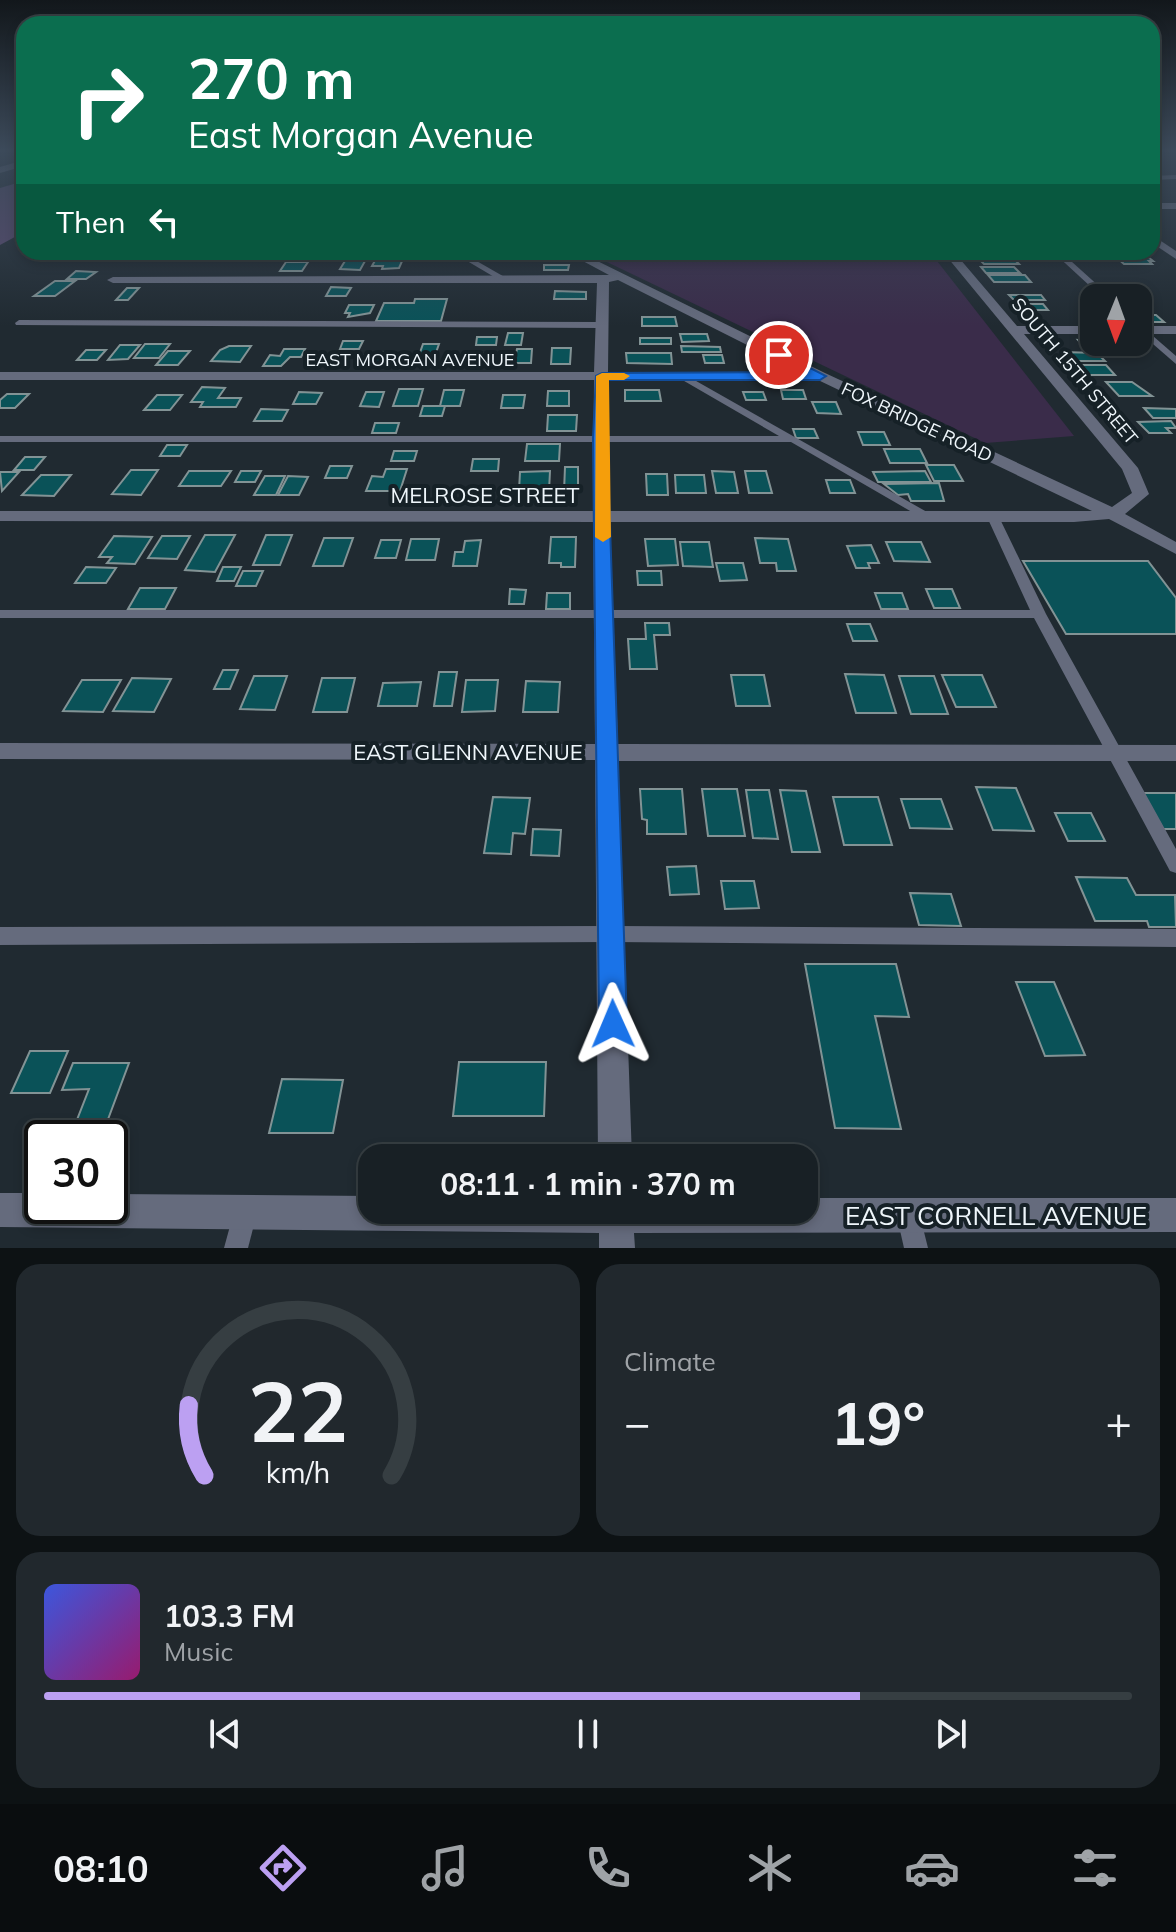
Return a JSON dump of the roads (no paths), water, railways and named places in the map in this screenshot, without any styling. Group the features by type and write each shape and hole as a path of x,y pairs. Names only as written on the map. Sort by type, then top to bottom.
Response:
{"street":[{"name":"FOX BRIDGE ROAD","path":"587,260 820,376 1113,514 1176,549"},
{"name":"SOUTH 15TH STREET","path":"955,260 1123,459 1139,484 1141,494 1113,514"},
{"path":"113,280 603,280 620,276"},
{"path":"603,280 600,438 609,752 615,1144"},
{"path":"1152,329 1176,330"},
{"path":"1013,330 1080,330"},
{"name":"EAST MORGAN AVENUE","path":"0,376 820,376"},
{"name":"MELROSE STREET","path":"0,516 603,518 1113,514"},
{"name":"EAST GLENN AVENUE","path":"0,751 1176,753"},
{"name":"EAST CORNELL AVENUE","path":"0,1210 245,1213 912,1232 1176,1215"}],"lane":[{"path":"470,260 504,279"},
{"path":"1066,260 1092,284"},
{"path":"19,323 601,325"},
{"path":"1152,340 1176,361"},
{"path":"682,376 928,516"},
{"path":"0,439 792,439"},
{"path":"993,517 1039,614 1176,866"},
{"path":"0,614 1039,614"},
{"path":"0,936 612,934 1176,938"},
{"path":"236,1248 245,1213"}]}
